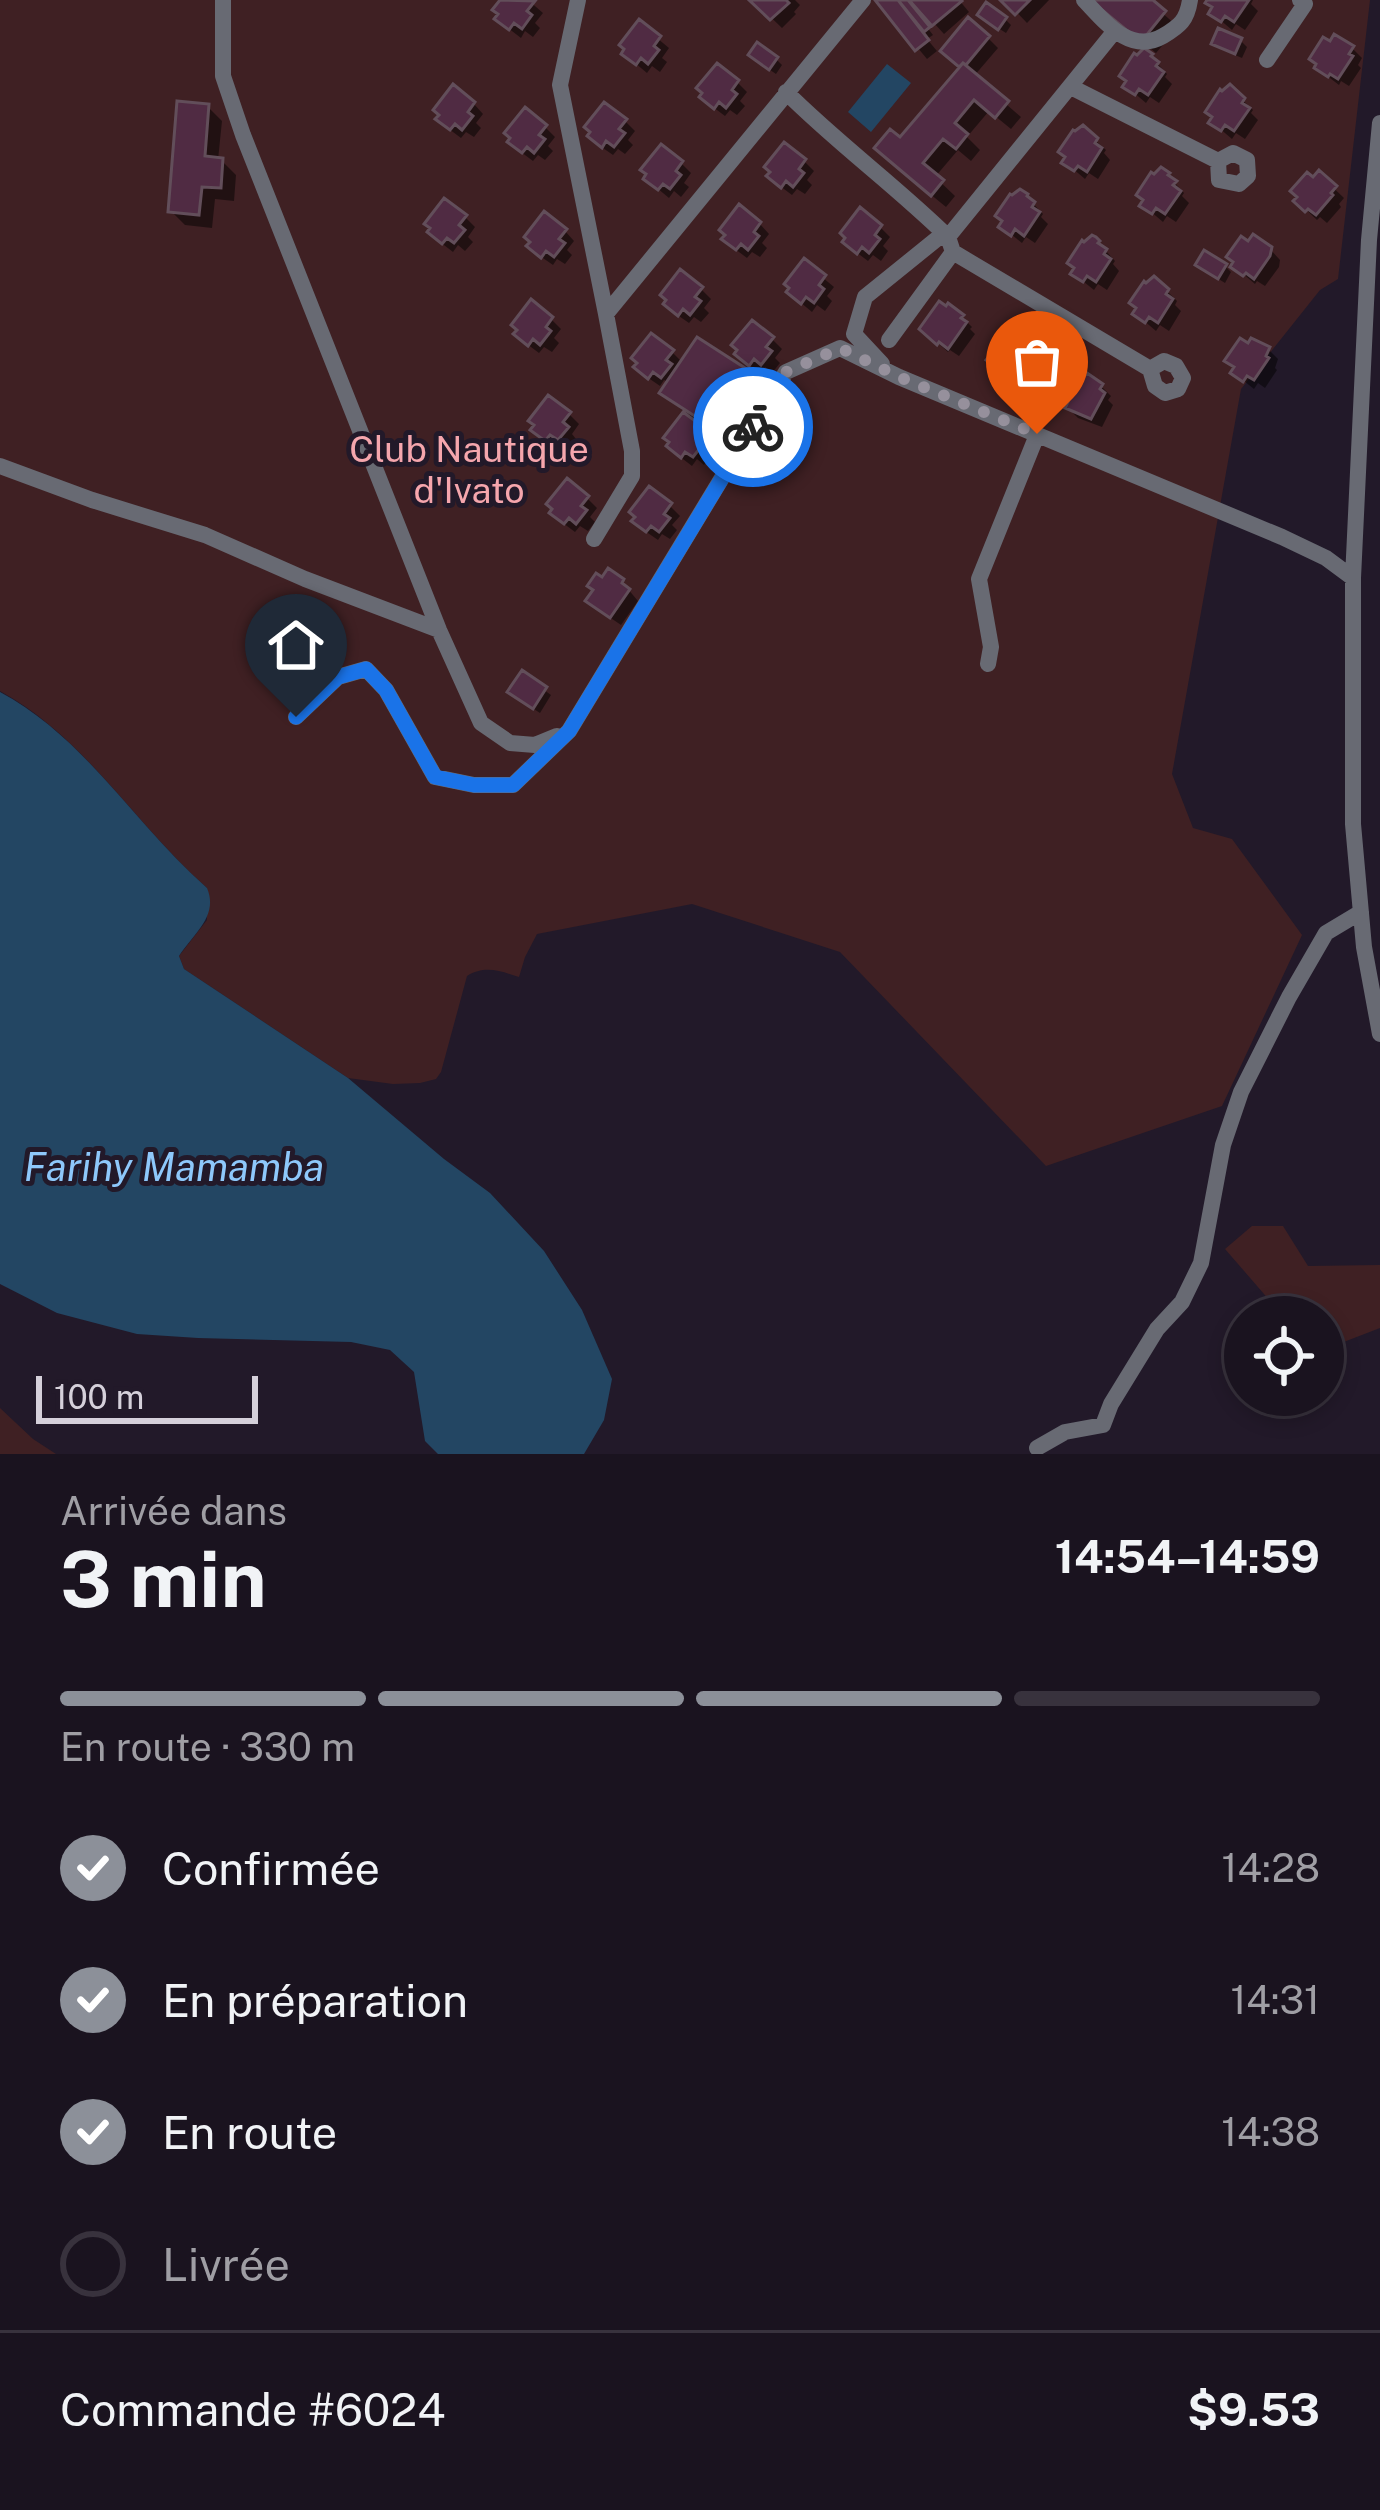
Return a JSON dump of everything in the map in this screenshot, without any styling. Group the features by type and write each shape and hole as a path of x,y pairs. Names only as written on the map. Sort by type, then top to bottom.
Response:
{"street":[{"path":"223,0 223,76 439,630 481,723 510,743 535,745 569,731"},
{"path":"578,0 560,85 632,451 632,476 594,539"},
{"path":"606,314 863,0"},
{"path":"1084,0 1114,32 1139,42 1154,41 1181,26 1190,0"},
{"path":"1267,61 1305,4 1300,0"},
{"path":"889,340 951,244 1114,32"},
{"path":"1071,87 1218,161"},
{"path":"786,92 906,196 951,244"},
{"path":"1380,124 1353,578 1353,824 1380,1034"},
{"path":"893,374 854,334 860,309 865,297 938,238 1150,369"},
{"path":"296,717 338,677 366,669 386,690 435,777 474,785 513,785 569,731 786,372 840,348 1282,537 1326,558 1353,578"},
{"path":"988,664 991,647 979,580 1037,434"},
{"path":"0,466 206,535 439,630"},
{"path":"1037,1448 1065,1432 1103,1425 1157,1329 1182,1302 1201,1263 1223,1145 1241,1092 1326,933 1361,913"}],"green space":[{"name":"Club Nautique d'Ivato","path":"0,0 1370,0 1338,279 1320,290 1241,389 1172,774 1193,828 1232,839 1302,935 1222,1106 1046,1166 840,952 692,904 537,934 519,977 486,970 467,976 441,1072 436,1079 420,1083 348,1078 184,969 179,956 207,920 207,888 84,757 31,710 0,691"},
{"path":"1252,1226 1283,1226 1308,1266 1380,1265 1380,1328 1344,1342 1344,1296 1266,1296 1225,1249"},
{"path":"0,1408 33,1439 56,1454 0,1454"}],"water":[{"path":"887,64 911,83 871,132 848,112"},
{"name":"Farihy Mamamba","path":"0,692 58,733 207,888 207,916 179,956 184,969 348,1078 490,1193 544,1251 582,1310 612,1379 604,1420 584,1454 438,1454 425,1441 414,1372 390,1350 351,1342 137,1334 57,1313 0,1284"}],"building":[{"path":"500,0 535,1 522,29 514,23 509,30 494,19 498,14 492,10"},
{"path":"749,0 786,0 789,3 770,20"},
{"path":"875,0 898,0 929,40 915,51"},
{"path":"898,0 908,0 930,27 924,32"},
{"path":"909,0 961,0 962,1 932,26"},
{"path":"1000,0 1030,0 1015,15"},
{"path":"1090,0 1153,0 1166,11 1141,42"},
{"path":"1207,0 1249,0 1234,22 1225,16 1221,22 1208,14 1212,7"},
{"path":"986,2 1007,17 998,30 977,15"},
{"path":"968,17 990,36 959,67 940,51"},
{"path":"639,19 661,36 654,46 659,50 648,64 641,58 636,65 621,54 624,49 619,45"},
{"path":"1218,28 1242,38 1235,54 1211,44"},
{"path":"1334,34 1354,46 1338,79 1314,68 1316,64 1309,59 1323,37 1330,41"},
{"path":"757,42 778,57 769,70 748,55"},
{"path":"1144,48 1164,72 1148,95 1139,89 1135,95 1122,87 1126,81 1119,76 1134,53"},
{"path":"717,63 739,80 732,90 737,94 726,108 719,102 714,109 696,88"},
{"path":"963,63 1009,101 995,118 974,100 955,123 968,134 956,149 943,139 923,163 944,180 931,196 874,148 890,129 900,137"},
{"path":"453,84 475,102 468,112 473,116 462,130 455,124 450,130 435,119 439,115 433,110"},
{"path":"1230,84 1250,108 1234,131 1225,125 1221,131 1208,123 1212,117 1205,112 1220,89"},
{"path":"177,101 209,104 205,156 223,158 221,188 202,187 199,215 168,212"},
{"path":"604,102 627,119 619,129 625,133 614,147 606,141 602,148 584,127"},
{"path":"525,107 547,125 539,135 545,139 534,153 527,147 522,153 507,142 510,138 504,133"},
{"path":"1083,125 1102,148 1087,172 1061,163 1065,157 1058,152 1073,130"},
{"path":"784,142 806,159 799,169 804,173 793,187 786,181 781,188 766,176 770,172 764,167"},
{"path":"661,144 683,161 676,171 681,175 670,189 663,184 658,190 643,179 646,174 640,170"},
{"path":"1161,167 1181,191 1165,214 1156,208 1152,214 1139,206 1143,200 1136,195 1151,172"},
{"path":"1319,170 1337,186 1316,215 1293,201 1297,197 1290,191 1307,172 1313,177"},
{"path":"1020,189 1040,212 1024,236 1015,229 1011,236 998,227 1002,221 995,216 1010,194"},
{"path":"444,198 467,215 459,225 465,230 454,243 447,238 442,244 424,224"},
{"path":"739,204 761,222 754,232 759,236 748,250 741,244 736,250 721,239 725,235 719,230"},
{"path":"860,207 882,225 875,235 880,239 869,253 862,247 857,254 842,242 845,238 840,233"},
{"path":"544,211 567,229 559,239 565,243 554,257 546,251 541,258 526,246 530,242 524,237"},
{"path":"1253,234 1272,247 1254,279 1230,267 1233,262 1226,257 1241,236 1248,241"},
{"path":"1092,235 1111,259 1096,282 1087,276 1083,282 1070,274 1074,268 1067,263 1082,240"},
{"path":"1204,250 1227,264 1218,279 1195,265"},
{"path":"804,258 826,275 819,285 824,289 814,303 806,297 801,304 786,292 789,288 784,284"},
{"path":"680,269 703,287 695,297 701,301 690,315 683,309 678,316 660,295"},
{"path":"1154,276 1173,299 1158,323 1149,317 1145,323 1132,314 1136,308 1129,303 1144,281"},
{"path":"531,299 553,317 546,327 551,331 540,345 533,339 528,346 513,334 517,330 511,325"},
{"path":"939,301 964,315 961,318 967,322 948,349 919,329"},
{"path":"752,320 774,337 766,347 772,351 761,365 754,359 749,366 731,345"},
{"path":"651,333 674,350 666,360 672,364 661,378 653,372 648,379 633,367 637,363 631,358"},
{"path":"697,337 745,368 707,424 659,393"},
{"path":"1014,337 1029,350 1025,355 1030,360 1014,384 989,371 993,365 986,360 1003,340 1008,344"},
{"path":"1240,338 1270,347 1269,358 1254,380 1247,376 1243,382 1230,373 1234,367 1224,361"},
{"path":"1087,373 1103,384 1100,389 1105,393 1091,419 1065,408 1068,402 1061,398 1076,376 1081,380"},
{"path":"548,395 571,412 563,422 569,427 558,440 550,435 545,441 530,430 534,425 528,421"},
{"path":"683,412 706,429 698,439 704,443 693,457 685,452 681,458 663,438"},
{"path":"567,478 589,496 581,506 587,510 576,524 569,518 564,524 549,513 552,509 546,504"},
{"path":"649,486 672,503 664,514 670,518 659,532 651,526 646,532 631,521 635,517 629,512"},
{"path":"608,568 630,589 610,618 585,601 593,590 587,586 596,573 602,577"},
{"path":"522,670 547,687 533,709 507,692"}],"way so far":[{"path":"753,427 786,372 840,348 1037,434"}],"route":[{"path":"296,717 338,677 366,669 386,690 435,777 474,785 513,785 569,731 753,427"}]}
